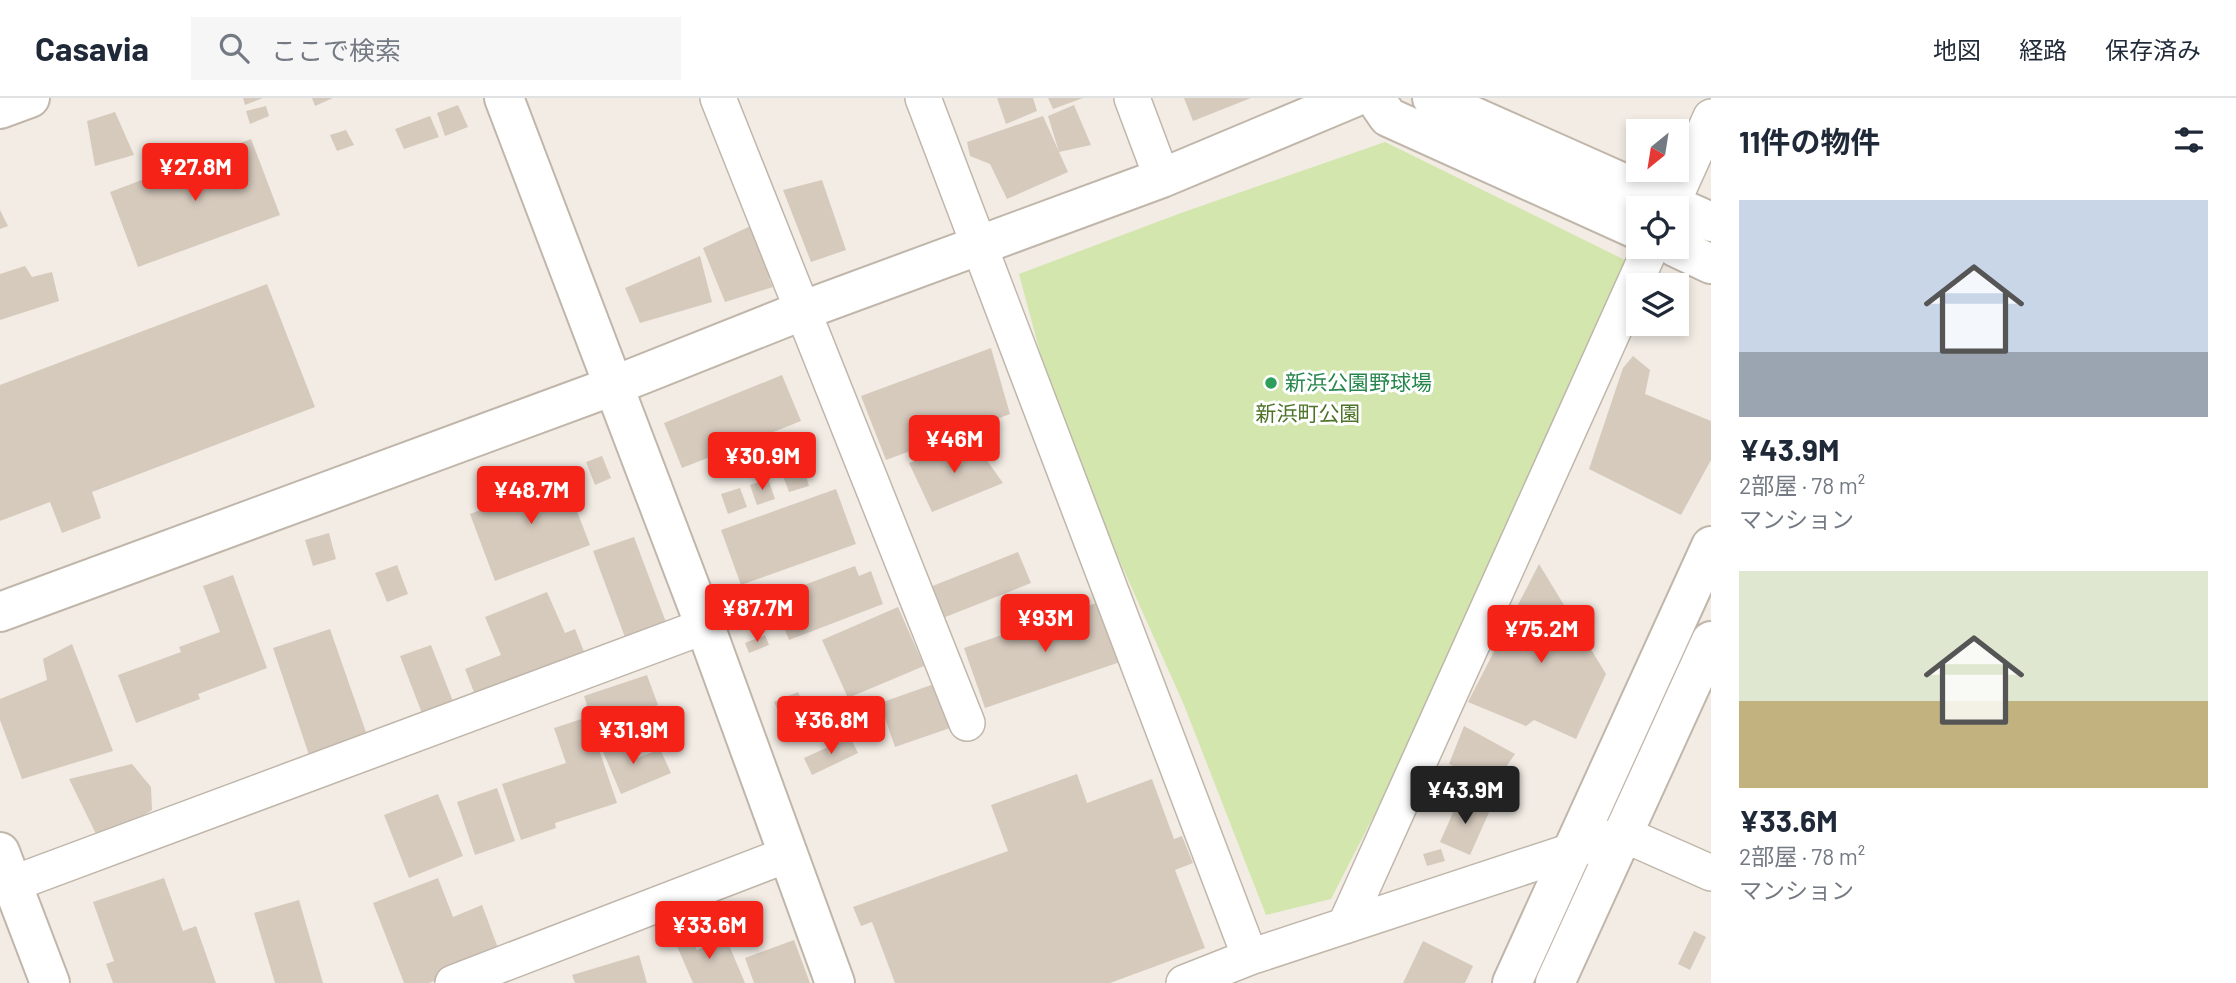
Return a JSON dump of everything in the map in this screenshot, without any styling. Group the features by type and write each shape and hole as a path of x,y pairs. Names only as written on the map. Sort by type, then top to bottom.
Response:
{"street":[{"path":"0,109 30,98"},
{"path":"718,98 967,723"},
{"path":"923,98 1250,957"},
{"path":"1132,98 1162,178"},
{"path":"0,612 613,386 804,310 1162,178 1353,98"},
{"path":"1375,98 1388,117 1626,225"},
{"path":"1432,98 1647,196"},
{"path":"513,101 613,386 705,626 835,983"},
{"path":"1676,196 1711,117"},
{"path":"1689,214 1711,222"},
{"path":"1689,254 1711,264"},
{"path":"1345,926 1646,259"},
{"path":"1512,983 1711,546"},
{"path":"50,983 6,868 705,626"},
{"path":"1555,983 1711,641"},
{"path":"1184,983 1250,957 1623,834 1711,873"},
{"path":"453,983 789,854"}],"green space":[{"name":"新浜町公園","path":"1385,142 1631,263 1429,708 1331,899 1266,915 1184,705 1060,427 1019,274 1181,213"}],"building":[{"path":"243,98 263,98 245,105"},
{"path":"312,98 333,98 315,106"},
{"path":"997,98 1033,98 1037,111 1006,124"},
{"path":"1048,98 1083,98 1053,109"},
{"path":"1184,98 1251,98 1193,121"},
{"path":"458,105 468,127 445,136 437,113"},
{"path":"1074,105 1091,145 1059,152 1048,116"},
{"path":"266,106 269,116 250,124 246,111"},
{"path":"115,112 134,155 95,166 87,121"},
{"path":"430,116 439,137 404,149 395,129"},
{"path":"1043,116 1068,172 1007,199 990,164 970,156 967,142"},
{"path":"346,130 354,145 337,151 330,135"},
{"path":"251,139 280,215 138,267 110,192"},
{"path":"822,180 846,250 811,262 783,190"},
{"path":"0,210 8,226 0,229"},
{"path":"755,224 782,270 769,279 773,287 725,302 703,248"},
{"path":"700,256 712,302 640,323 625,288"},
{"path":"25,266 32,277 52,272 59,301 0,320 0,274"},
{"path":"267,284 315,407 92,492 101,518 62,533 50,502 0,521 0,385"},
{"path":"991,348 1010,414 886,460 861,396"},
{"path":"1633,356 1650,370 1645,394 1711,421 1711,460 1681,515 1589,469 1623,368"},
{"path":"782,375 801,421 682,468 664,423"},
{"path":"973,441 1003,483 932,512 909,463"},
{"path":"602,456 611,478 595,485 586,462"},
{"path":"803,466 809,486 789,492 782,473"},
{"path":"560,467 590,545 495,581 470,514 522,494 518,483"},
{"path":"768,479 775,499 757,505 750,485"},
{"path":"740,488 747,507 728,514 721,494"},
{"path":"836,489 856,544 741,585 721,530"},
{"path":"329,533 336,559 313,566 305,540"},
{"path":"634,537 667,625 626,640 593,551"},
{"path":"1018,552 1031,583 943,618 930,587"},
{"path":"1539,564 1606,674 1576,739 1534,720 1526,726 1468,702"},
{"path":"397,565 408,594 387,602 375,573"},
{"path":"855,566 859,576 871,571 883,604 789,640 772,597"},
{"path":"233,575 267,668 198,694 200,699 136,723 118,675 181,652 179,647 220,632 203,586"},
{"path":"547,592 565,633 575,629 589,664 480,708 465,669 501,655 485,617"},
{"path":"1105,600 1126,660 985,708 964,648"},
{"path":"898,607 924,666 848,698 822,640"},
{"path":"330,629 368,738 310,758 273,648"},
{"path":"765,635 769,645 749,653 745,643"},
{"path":"72,644 113,751 22,779 0,720 0,699 47,680 43,659"},
{"path":"431,645 454,704 423,716 400,656"},
{"path":"647,675 658,705 594,727 584,696"},
{"path":"934,684 950,728 895,747 880,703"},
{"path":"798,692 804,705 780,715 774,702"},
{"path":"588,717 617,803 555,823 556,828 521,840 502,784 566,763 554,728"},
{"path":"1464,726 1515,754 1494,784 1449,764"},
{"path":"625,736 635,759 660,749 671,773 621,794 601,747"},
{"path":"850,737 858,753 812,775 804,758"},
{"path":"132,764 151,787 152,810 100,842 69,779"},
{"path":"1077,774 1087,803 1152,779 1174,839 1182,836 1193,863 1175,870 1205,948 1110,983 895,983 872,922 861,926 853,907 1008,851 991,805"},
{"path":"497,788 515,841 475,855 457,802"},
{"path":"438,794 463,856 409,878 384,815"},
{"path":"1460,797 1490,810 1470,855 1440,842"},
{"path":"1441,849 1445,861 1427,866 1423,854"},
{"path":"164,878 183,931 196,926 216,983 113,983 106,964 114,961 93,902"},
{"path":"438,878 453,917 482,905 501,956 429,983 404,983 373,903"},
{"path":"299,900 323,983 275,983 254,913"},
{"path":"688,930 697,950 726,938 745,983 693,983 673,937"},
{"path":"1694,931 1706,937 1690,970 1678,964"},
{"path":"794,940 810,983 754,983 745,958"},
{"path":"1423,941 1473,966 1465,983 1403,983"},
{"path":"639,955 647,983 575,983 572,975"}],"place":[{"name":"新浜公園野球場","path":"1271,383"}]}
